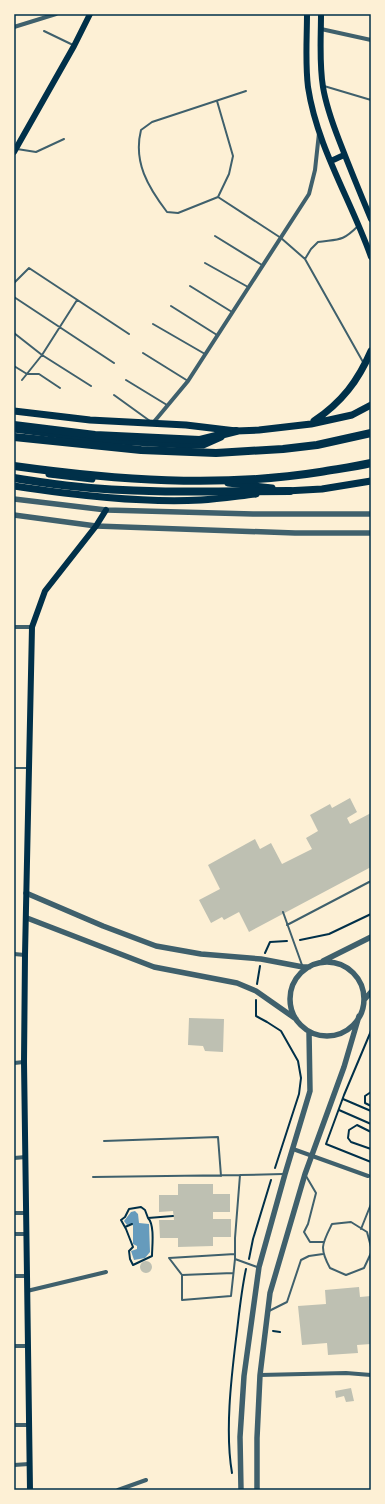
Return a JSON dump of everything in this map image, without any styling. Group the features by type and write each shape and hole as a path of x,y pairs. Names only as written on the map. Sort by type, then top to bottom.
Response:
{"highway":[{"path":"15,427 95,435 200,440 236,431"},
{"path":"14,437 141,450 216,453 283,449 317,445 371,432"},
{"path":"14,466 72,474 122,478 232,481 294,476 371,463"},
{"path":"14,478 72,486 136,490 200,492 290,491"}],"main road":[{"path":"15,150 74,46 90,14"},
{"path":"307,14 308,86 319,130 338,182 359,224 371,257"},
{"path":"321,14 320,44 323,86 327,106 344,155 371,219"},
{"path":"331,161 344,155"},
{"path":"311,424 327,413 353,386 371,351"},
{"path":"14,412 90,420 186,425 236,431 311,424 352,415 371,405"},
{"path":"14,470 74,478 137,482 234,484 290,491"},
{"path":"14,486 71,494 149,499 200,500 322,489 371,481"},
{"path":"30,1490 24,1062 32,627 45,591 96,526 106,510"}],"street":[{"path":"14,27 56,14"},
{"path":"321,29 371,40"},
{"path":"153,423 188,381 206,355 308,194 315,170 319,130"},
{"path":"14,499 106,510 253,514 371,514"},
{"path":"14,515 96,526 295,533 371,533"},
{"path":"14,627 32,627"},
{"path":"26,893 103,926 156,946 202,954 261,959 306,967 320,962 371,937"},
{"path":"26,918 154,967 221,978 237,983 256,991 296,1019 309,1032 326,1036 338,1034 348,1029 360,1016"},
{"path":"14,954 25,955"},
{"path":"257,1490 257,1438 260,1374 272,1285 305,1174 344,1067 364,1000 358,979 351,971 342,965 320,962"},
{"path":"296,1019 290,1003 292,986 306,967"},
{"path":"364,1000 371,992"},
{"path":"241,1490 240,1437 244,1376 259,1267 310,1091 309,1032"},
{"path":"14,1063 24,1062"},
{"path":"293,1149 368,1176"},
{"path":"14,1158 26,1157"},
{"path":"14,1213 26,1213"},
{"path":"14,1234 26,1234"},
{"path":"27,1291 106,1272"},
{"path":"14,1276 27,1276"},
{"path":"14,1346 28,1346"},
{"path":"260,1374 346,1373 371,1375"},
{"path":"14,1425 29,1425"},
{"path":"14,1465 29,1464"},
{"path":"118,1490 146,1480"}],"lane":[{"path":"44,31 74,46"},
{"path":"323,86 371,100"},
{"path":"217,101 233,156 229,174 218,197 178,213 167,212 152,192 144,176 139,151 139,138 141,130 152,122 246,91"},
{"path":"15,150 36,152 64,139"},
{"path":"218,197 281,238 305,259 365,365"},
{"path":"305,259 311,249 318,242 338,240 348,236 359,224"},
{"path":"215,236 263,265"},
{"path":"205,263 249,288"},
{"path":"14,283 29,268 129,334"},
{"path":"190,286 233,313"},
{"path":"14,297 58,328 114,363"},
{"path":"22,380 42,355 77,300"},
{"path":"171,306 218,335"},
{"path":"152,324 206,355"},
{"path":"14,332 42,355 91,386"},
{"path":"143,353 188,381"},
{"path":"14,366 27,374 39,374 60,388"},
{"path":"126,380 168,406"},
{"path":"114,395 153,423"},
{"path":"14,768 30,768"},
{"path":"287,925 371,881"},
{"path":"283,912 293,941 306,967"},
{"path":"104,1141 218,1137 221,1176"},
{"path":"93,1177 285,1174"},
{"path":"305,1174 316,1193 308,1224 304,1232 310,1242 324,1242"},
{"path":"235,1254 169,1258 182,1274 182,1300 231,1296 235,1259 235,1254 235,1238 240,1175"},
{"path":"361,1229 371,1204"},
{"path":"371,1248 367,1232 351,1222 332,1224 324,1242 323,1254 330,1268 346,1275 364,1268 371,1253"},
{"path":"268,1312 287,1302 300,1260 309,1256 323,1254"},
{"path":"235,1259 259,1267"},
{"path":"182,1274 233,1273"}],"path":[{"path":"256,1016 256,991 261,959 270,942 293,941 329,934 371,914"},
{"path":"326,1144 343,1098 371,1031"},
{"path":"371,1092 364,1096 365,1103 371,1106"},
{"path":"343,1098 371,1111"},
{"path":"339,1110 371,1124"},
{"path":"371,1132 357,1125 349,1130 348,1138 351,1142 371,1149"},
{"path":"288,1128 298,1132"},
{"path":"317,1140 371,1162"},
{"path":"141,1207 145,1210 148,1218 151,1220 152,1256 133,1265 130,1259 129,1250 133,1247 121,1220 125,1217 129,1209 141,1207"},
{"path":"148,1218 174,1216"},
{"path":"125,1227 132,1224"}],"water":[{"path":"135,1211 138,1214 139,1223 149,1224 150,1252 145,1258 134,1260 131,1251 137,1249 137,1246 133,1244 133,1226 132,1224 127,1225 124,1221 131,1212"}],"building":[{"path":"350,798 357,812 347,818 350,824 371,813 371,867 249,932 239,912 224,920 222,917 211,923 199,900 220,889 208,865 255,839 260,849 271,843 282,864 312,849 306,838 318,831 310,815 330,804 332,808"},
{"path":"189,1018 224,1019 223,1052 205,1051 203,1046 188,1045"},
{"path":"178,1184 213,1184 213,1194 230,1194 230,1212 213,1212 213,1219 231,1219 231,1237 213,1237 213,1246 178,1247 178,1238 160,1238 159,1220 174,1220 173,1211 159,1212 159,1195 178,1195"},
{"path":"148,1261 151,1262 151,1272 144,1273 141,1272 140,1265 141,1262"},
{"path":"359,1287 360,1297 371,1296 371,1344 357,1345 358,1353 328,1355 327,1343 302,1345 298,1306 326,1304 325,1290"},
{"path":"351,1388 354,1401 346,1402 344,1396 336,1398 335,1391"}]}
